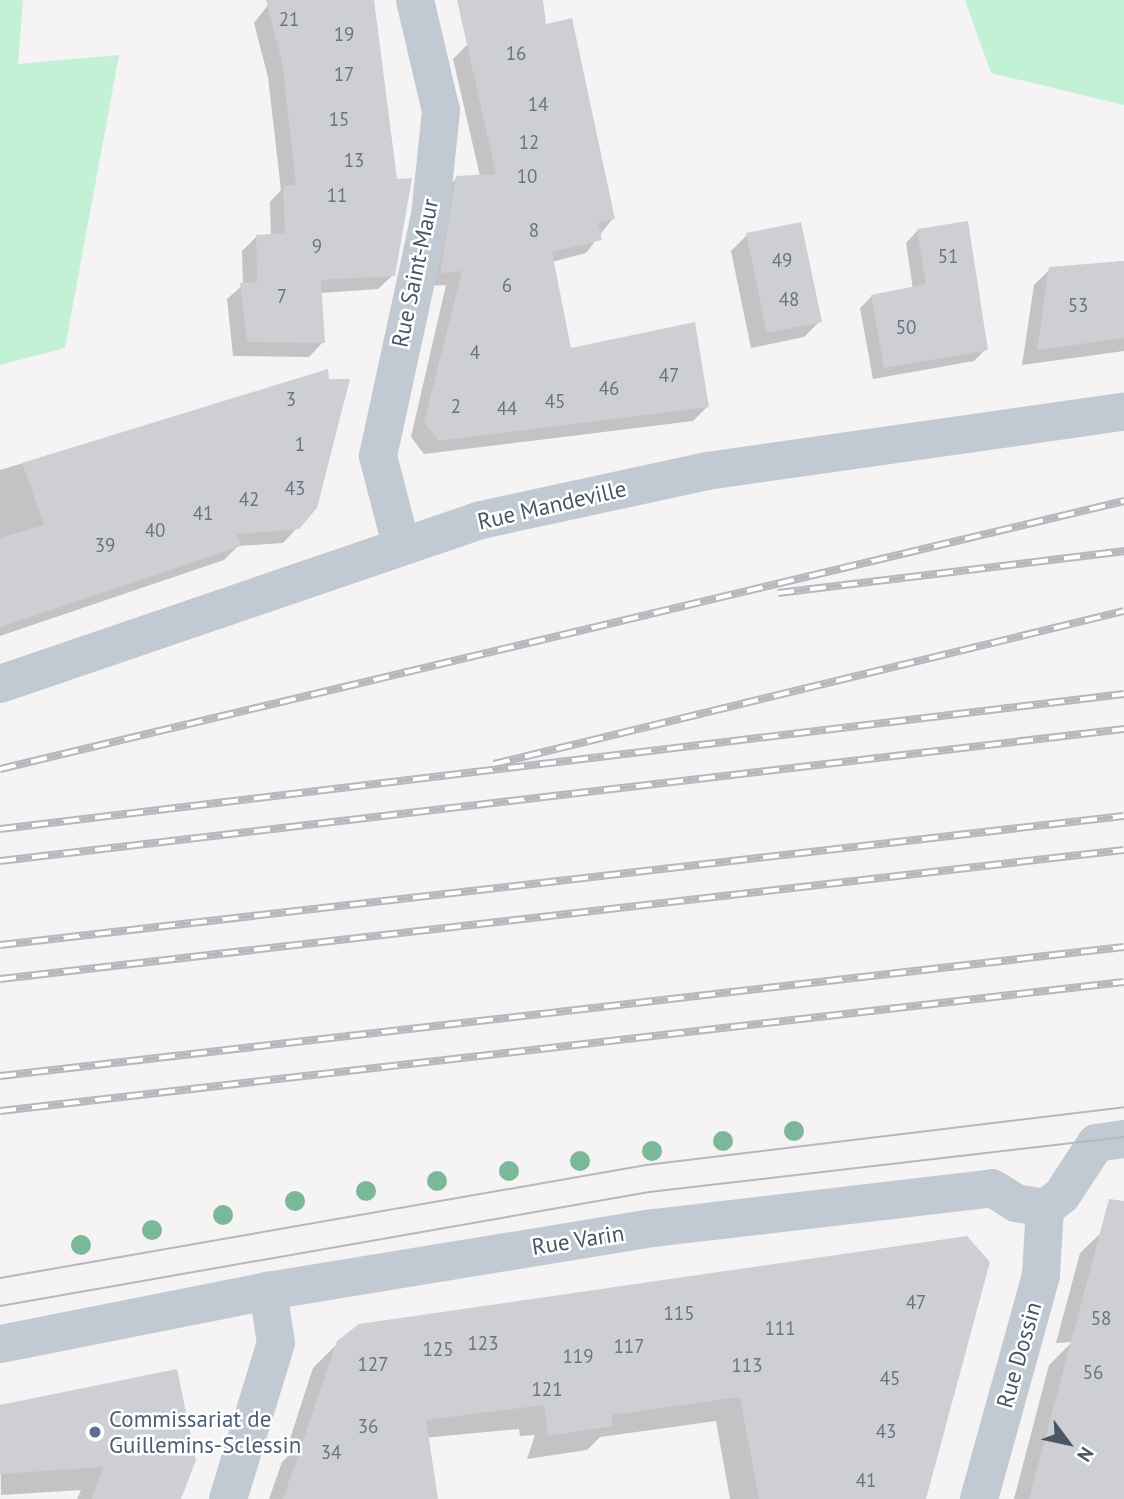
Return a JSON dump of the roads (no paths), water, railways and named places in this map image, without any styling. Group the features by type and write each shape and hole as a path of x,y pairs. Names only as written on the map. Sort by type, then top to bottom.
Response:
{"street":[{"name":"Rue Saint-Maur","path":"401,545 378,456 380,433 430,216 441,111 415,0"},
{"name":"Rue Mandeville","path":"0,684 401,545 481,520 707,471 1124,412"},
{"path":"1045,1208 1062,1195 1096,1143 1124,1139"},
{"name":"Rue Varin","path":"0,1345 268,1291 654,1228 992,1188 1016,1203 1045,1208"},
{"name":"Rue Dossin","path":"979,1499 1041,1275 1045,1208"},
{"path":"228,1499 276,1343 268,1291"}],"tram line":[{"path":"0,1278 646,1165 1124,1107"},
{"path":"0,1306 649,1192 1124,1137"}],"railway":[{"path":"0,769 1124,501"},
{"path":"778,593 1124,551"},
{"path":"494,764 1124,611"},
{"path":"0,829 1124,694"},
{"path":"0,861 1124,729"},
{"path":"0,945 1124,816"},
{"path":"0,979 1124,850"},
{"path":"0,1076 1124,947"},
{"path":"0,1111 1124,982"}],"place":[{"name":"Commissariat de Guillemins-Sclessin","path":"95,1432"}]}
